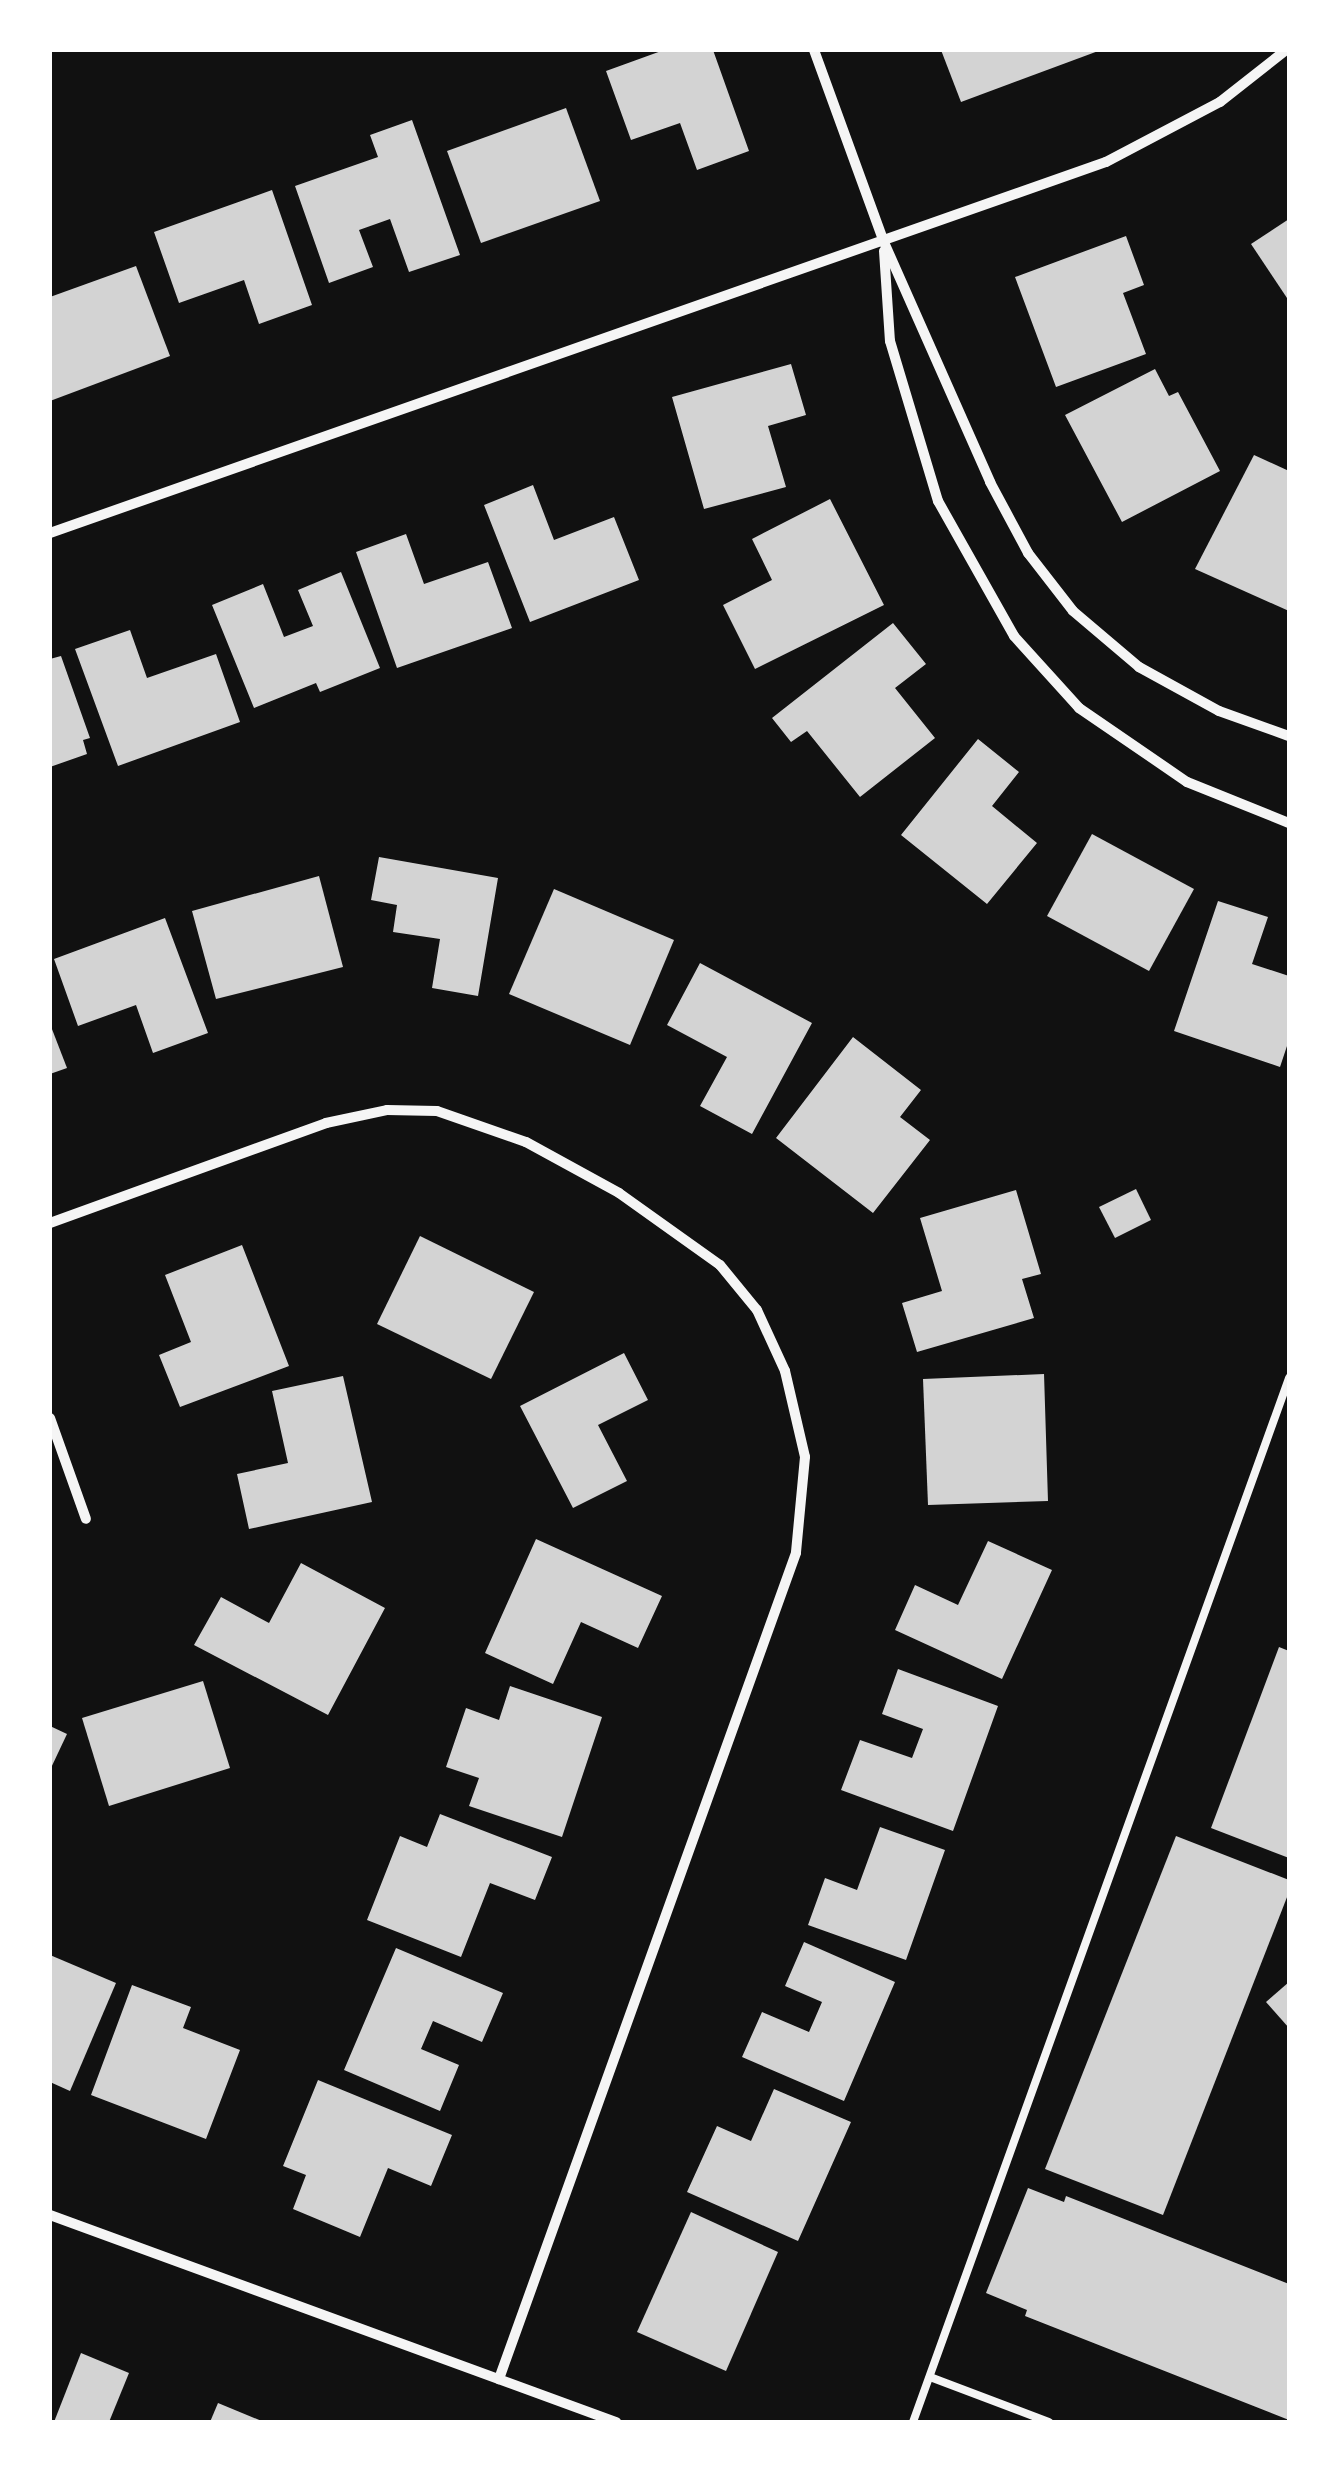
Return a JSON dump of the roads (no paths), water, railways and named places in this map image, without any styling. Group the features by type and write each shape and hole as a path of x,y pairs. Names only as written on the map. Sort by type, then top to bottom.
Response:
{"street":[{"path":"814,50 883,240 990,482 1028,553 1073,611 1139,668 1219,711 1289,736"},
{"path":"50,533 1106,162 1220,102 1286,50"},
{"path":"883,240 890,341 938,501 1014,636 1079,708 1172,772 1289,822"},
{"path":"50,1223 326,1123 386,1110 437,1111 526,1142 619,1193 720,1265 757,1310 799,1414 805,1504 796,1554 498,2379"},
{"path":"50,1418 86,1518"},
{"path":"50,2215 616,2422"}],"lane":[{"path":"914,2422 1289,1378"},
{"path":"930,2378 1049,2422"}]}
